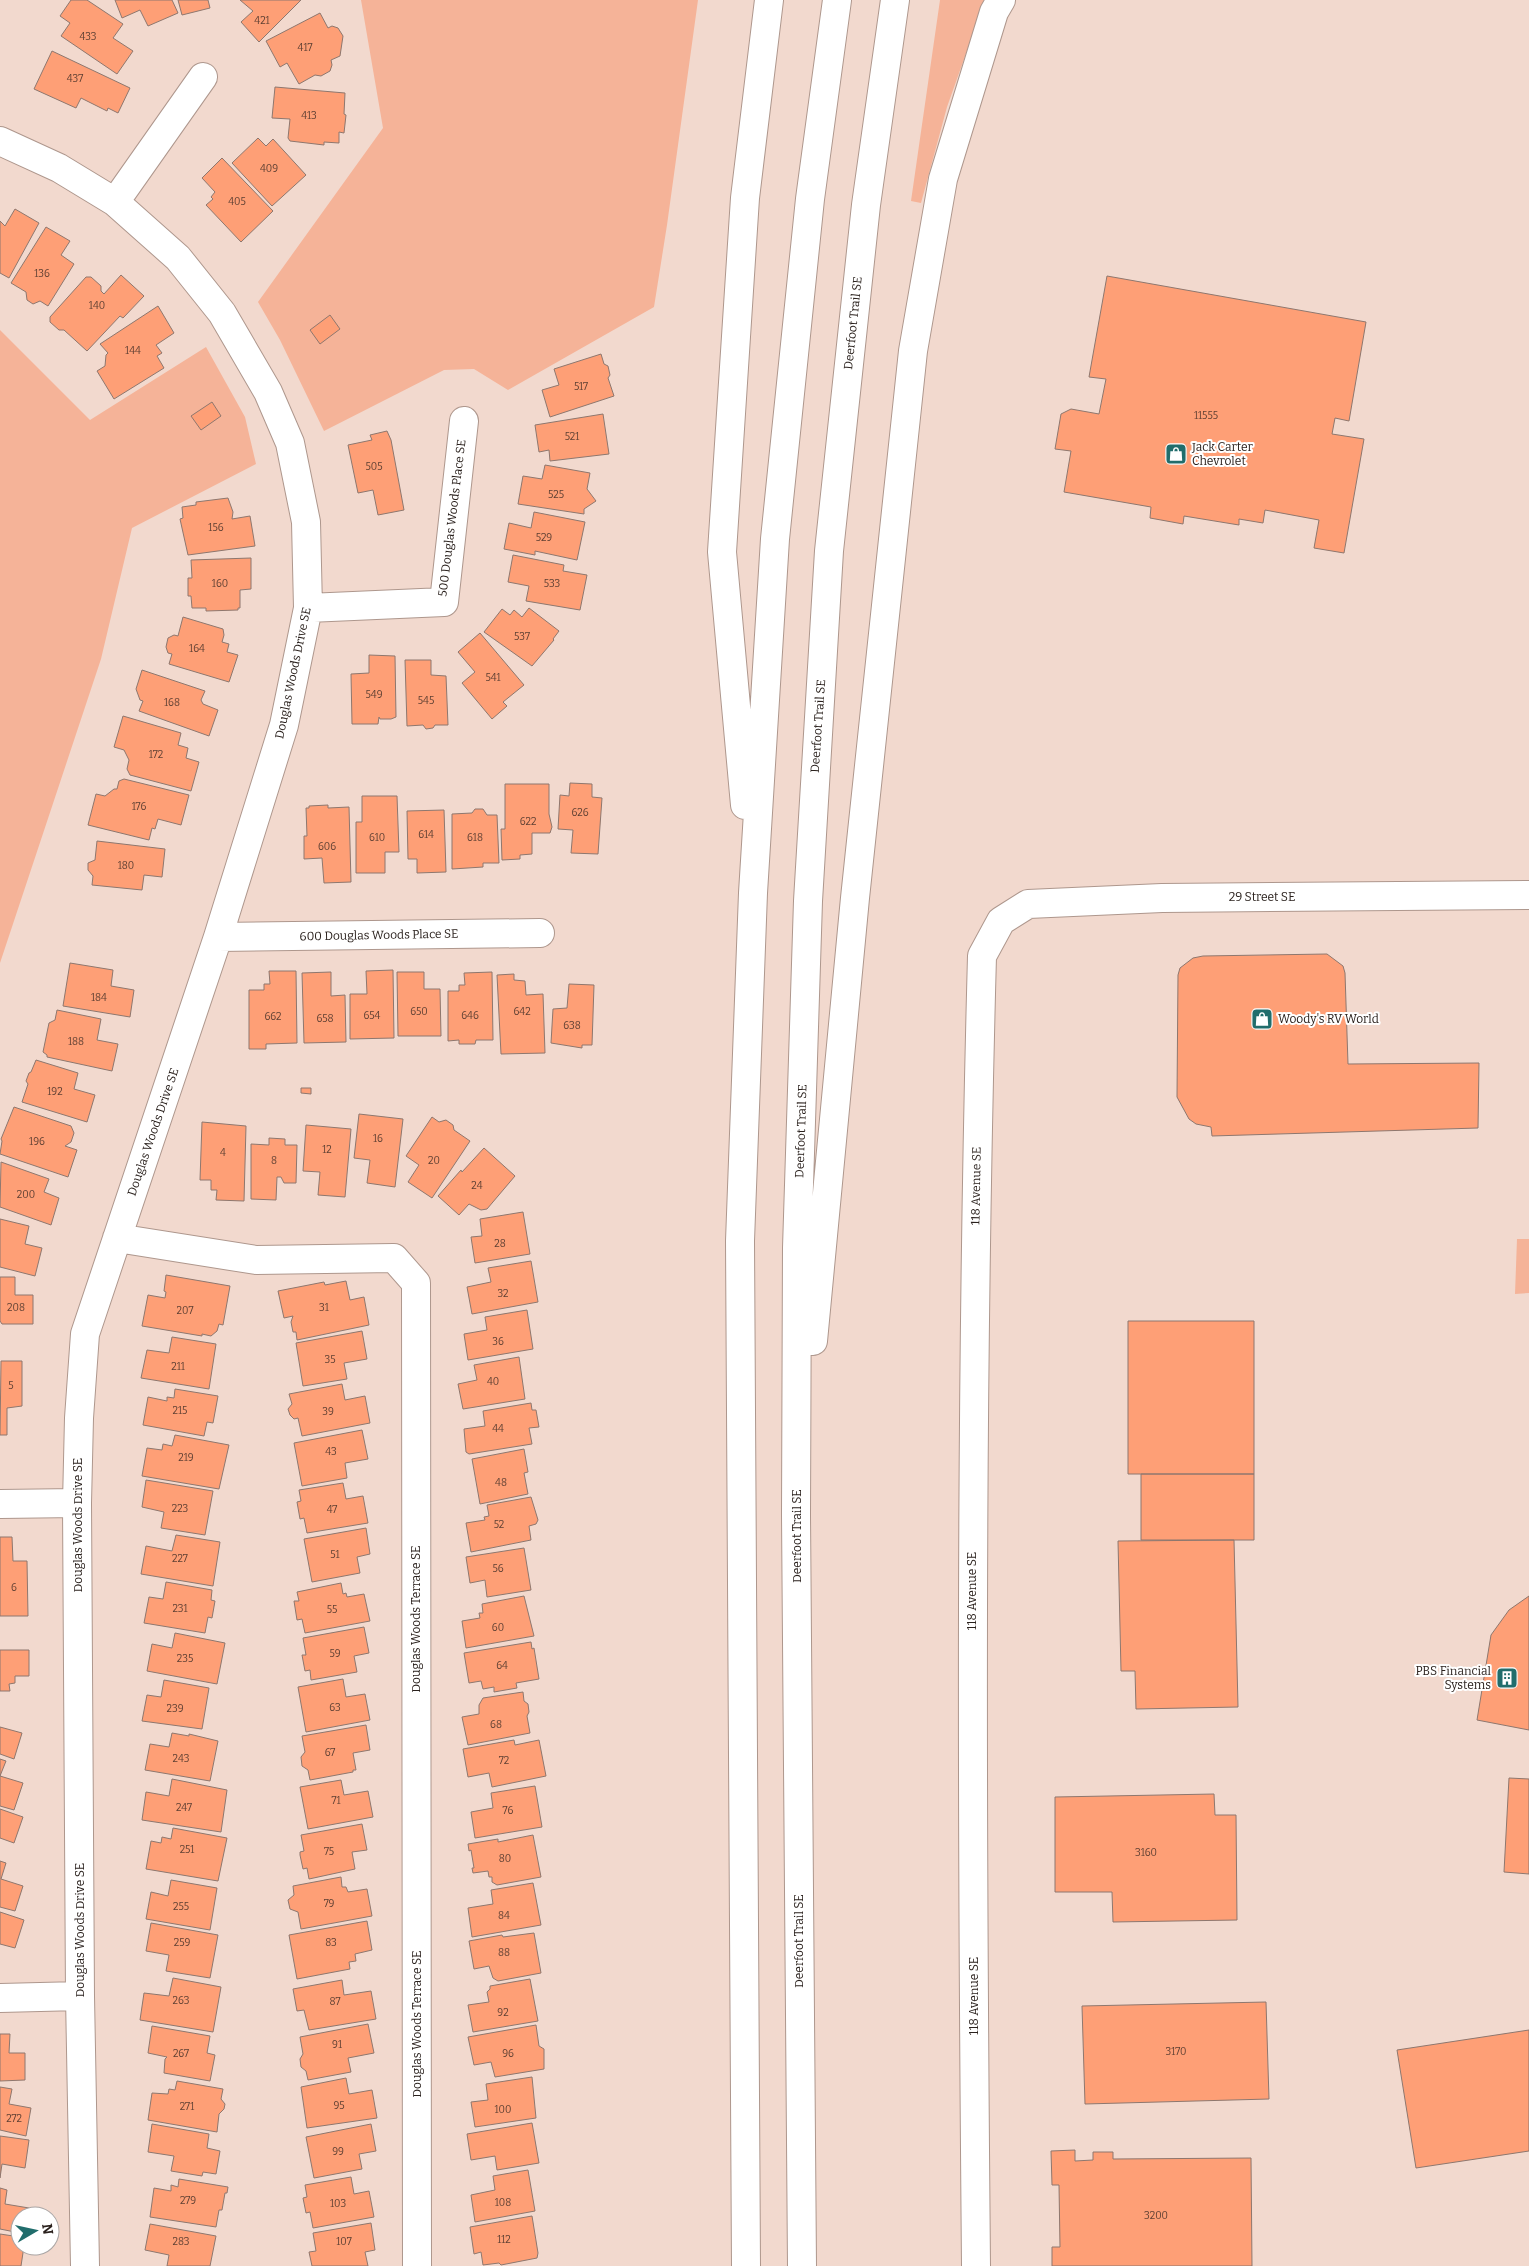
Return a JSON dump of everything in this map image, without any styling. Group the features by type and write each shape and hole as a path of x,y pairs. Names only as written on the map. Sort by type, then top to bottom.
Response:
{"main road":[{"path":"753,893 722,552 745,198 769,0"},
{"path":"746,2266 740,1241 753,893 775,539 810,199 837,0"},
{"name":"Deerfoot Trail SE","path":"802,2266 796,1515 797,1248 808,901 829,551 866,205 895,0"},
{"path":"796,1515 854,908 912,352 943,179 994,12 1001,0"},
{"path":"115,202 203,77"},
{"name":"Douglas Woods Drive SE","path":"0,141 59,168 115,202 178,258 207,294 222,313 268,392 290,443 306,522 308,608 284,725 218,937 85,1334 79,1418 77,1503 80,1996 85,2266"},
{"name":"500 Douglas Woods Place SE","path":"308,608 444,602 464,421"},
{"name":"29 Street SE","path":"1001,921 1028,904 1162,898 1529,895"},
{"name":"118 Avenue SE","path":"976,2266 972,1503 975,1209 982,956 1001,921"},
{"name":"600 Douglas Woods Place SE","path":"218,937 540,933"},
{"name":"Douglas Woods Terrace SE","path":"117,1238 256,1260 394,1258 416,1283 417,2266"},
{"path":"0,1504 77,1503"},
{"path":"0,1998 80,1996"}],"shaded area":[{"path":"361,0 698,0 654,307 508,390 474,369 444,370 324,431 280,340 258,302 383,128"},
{"path":"940,0 985,0 947,107 921,203 911,201"},
{"path":"0,330 90,420 206,347 245,417 256,464 132,528 101,659 0,963"},
{"path":"1517,1239 1529,1239 1529,1293 1515,1294"}],"building":[{"path":"71,0 87,0 123,24 113,38 133,51 117,74 61,36 70,23 60,16"},
{"path":"115,0 172,0 178,13 148,26 140,10 122,18"},
{"path":"178,0 208,0 210,8 182,15"},
{"path":"240,0 301,0 259,42 241,22 253,11"},
{"path":"320,13 328,28 332,26 338,28 343,36 340,56 331,60 330,71 321,76 315,75 299,84 287,63 280,67 266,41"},
{"path":"52,51 130,88 118,113 108,108 107,111 81,98 76,108 34,89"},
{"path":"275,87 345,93 344,114 346,115 344,133 339,132 339,143 324,142 324,145 290,141 288,138 290,119 272,118"},
{"path":"258,138 266,146 273,139 306,175 272,206 232,163"},
{"path":"222,158 273,211 241,242 206,205 213,199 211,197 215,192 202,178"},
{"path":"15,209 39,223 9,278 0,273 0,221 5,226"},
{"path":"46,227 70,241 61,255 74,264 48,306 40,301 33,304 27,300 26,292 11,283"},
{"path":"121,275 144,296 123,318 120,316 87,351 64,330 59,330 50,322 50,317 86,277 91,277 101,286 101,291 104,294"},
{"path":"1107,276 1366,322 1349,421 1335,418 1332,434 1364,439 1344,553 1314,548 1319,520 1265,510 1263,523 1239,519 1239,525 1184,516 1183,524 1150,518 1151,507 1064,492 1071,451 1055,449 1061,414 1071,409 1099,414 1106,379 1089,377"},
{"path":"158,306 174,333 156,345 162,353 157,356 164,368 114,399 97,371 105,366 108,353 100,344"},
{"path":"330,315 340,329 320,344 310,330"},
{"path":"601,354 604,364 608,366 610,375 608,378 614,396 550,417 542,390 559,385 554,369"},
{"path":"212,402 221,416 201,430 191,416"},
{"path":"603,414 609,454 550,461 549,450 539,452 535,425"},
{"path":"387,431 391,440 404,510 378,515 373,490 358,493 348,445 372,440 370,435"},
{"path":"545,465 590,473 587,489 596,501 584,509 584,514 518,504 523,476 542,479"},
{"path":"228,498 233,512 232,519 250,516 255,546 188,555 180,519 183,518 182,507 196,505 196,502"},
{"path":"534,512 585,522 577,560 535,551 535,555 504,549 509,523 531,528"},
{"path":"513,555 564,565 563,571 587,575 580,610 526,601 529,586 508,582"},
{"path":"251,558 251,589 240,590 240,608 238,610 206,611 206,608 192,608 191,596 188,596 188,578 192,578 191,560"},
{"path":"529,608 559,631 554,640 532,666 484,632 502,609 510,615 514,610 522,617"},
{"path":"183,617 223,629 222,642 229,644 227,652 238,655 229,682 169,664 172,654 168,653 166,647 168,638 174,635 178,636"},
{"path":"480,633 524,685 503,702 507,706 492,719 462,683 475,672 458,652"},
{"path":"369,655 395,656 396,717 380,719 379,717 378,724 352,724 351,674 369,673"},
{"path":"405,660 431,660 431,675 446,676 448,725 435,725 433,728 426,729 423,725 407,726"},
{"path":"142,670 205,691 201,700 203,704 218,710 209,736 139,711 143,701 140,700 136,689"},
{"path":"123,716 181,733 178,745 188,748 186,758 199,762 191,791 130,775 127,769 129,760 124,750 114,747"},
{"path":"124,779 189,795 181,825 158,819 155,829 152,828 149,840 88,825 96,794 105,796 114,789 117,789 119,781"},
{"path":"570,783 592,784 592,797 602,798 598,854 571,853 573,830 558,829 560,795 569,796"},
{"path":"505,784 549,784 549,814 552,827 550,833 532,833 532,854 520,855 520,859 502,860 501,829 505,829"},
{"path":"362,796 397,796 399,852 385,852 385,873 356,873 356,822 362,822"},
{"path":"328,805 328,808 349,807 351,882 324,883 322,858 304,859 304,836 307,836 306,808 309,808 309,806"},
{"path":"475,809 483,809 487,815 497,815 499,863 483,863 483,867 452,869 452,814 472,813"},
{"path":"444,810 446,872 417,873 417,859 408,859 407,811"},
{"path":"97,841 165,849 162,877 144,875 142,890 92,885 93,876 88,870 88,863 95,860"},
{"name":"Woody's RV World","path":"1327,954 1343,966 1345,973 1348,1064 1479,1063 1478,1128 1212,1136 1211,1127 1196,1124 1189,1119 1177,1097 1178,975 1180,968 1193,958 1203,956"},
{"path":"70,963 113,970 111,986 134,990 130,1017 63,1006"},
{"path":"393,970 394,1038 350,1039 350,994 367,994 366,971"},
{"path":"269,971 296,971 297,1043 266,1044 266,1049 249,1049 249,990 264,990 264,984 270,984"},
{"path":"331,972 331,996 345,995 346,1042 304,1043 302,973"},
{"path":"397,972 424,972 424,989 440,989 441,1036 398,1036"},
{"path":"492,972 493,1040 476,1040 475,1044 459,1044 459,1040 448,1041 448,991 459,991 459,985 465,985 464,973"},
{"path":"514,974 514,980 525,981 526,995 543,994 545,1053 501,1054 497,975"},
{"path":"569,984 594,985 592,1045 582,1045 582,1048 551,1043 553,1009 567,1008"},
{"path":"57,1010 101,1019 97,1040 118,1044 112,1071 47,1057 43,1052 49,1023 55,1020"},
{"path":"36,1060 78,1073 74,1089 95,1095 87,1122 22,1102 28,1084 26,1081"},
{"path":"301,1088 311,1088 311,1094 301,1093"},
{"path":"14,1107 71,1126 74,1133 71,1142 65,1146 77,1150 68,1177 0,1154 1,1139"},
{"path":"359,1114 403,1119 395,1187 367,1183 370,1160 354,1158"},
{"path":"432,1117 439,1122 446,1120 453,1125 454,1130 470,1141 432,1198 408,1182 419,1165 406,1156"},
{"path":"202,1122 246,1126 244,1201 216,1200 217,1190 211,1190 211,1180 200,1180"},
{"path":"306,1125 351,1129 345,1197 318,1195 320,1172 303,1171"},
{"path":"269,1138 285,1139 285,1145 297,1145 296,1183 284,1183 281,1177 277,1177 276,1200 251,1199 251,1144 269,1145"},
{"path":"484,1148 515,1176 487,1209 481,1210 469,1204 459,1215 438,1196"},
{"path":"1,1162 49,1179 44,1192 59,1198 51,1225 0,1207"},
{"path":"523,1212 530,1254 475,1263 471,1237 482,1236 480,1219"},
{"path":"0,1219 29,1226 25,1244 42,1248 35,1276 0,1267"},
{"path":"531,1261 538,1302 472,1314 467,1287 491,1282 488,1268"},
{"path":"166,1275 230,1286 223,1325 219,1324 217,1331 211,1336 142,1326 148,1295 165,1298"},
{"path":"0,1277 15,1277 15,1295 33,1295 33,1324 2,1324 0,1321"},
{"path":"346,1281 350,1300 364,1297 369,1325 297,1340 296,1332 293,1332 291,1322 293,1316 284,1318 278,1291 324,1282 325,1285"},
{"path":"527,1310 533,1349 468,1360 464,1334 487,1330 485,1317"},
{"path":"1128,1321 1254,1321 1254,1474 1128,1474"},
{"path":"362,1331 367,1359 344,1363 347,1379 303,1386 296,1343"},
{"path":"172,1337 216,1344 209,1389 141,1378 147,1350 169,1353"},
{"path":"519,1357 525,1399 463,1409 458,1384 477,1380 474,1365"},
{"path":"1,1361 22,1361 22,1406 7,1408 7,1435 0,1435"},
{"path":"342,1384 345,1400 365,1396 370,1423 302,1436 298,1418 294,1419 288,1409 292,1404 289,1394"},
{"path":"175,1389 218,1396 213,1423 207,1422 204,1436 143,1425 148,1397 167,1401 167,1397 174,1398"},
{"path":"531,1403 532,1410 536,1410 539,1427 529,1428 532,1444 469,1454 466,1452 464,1429 485,1426 483,1411"},
{"path":"362,1430 368,1459 345,1463 347,1478 302,1486 294,1443"},
{"path":"175,1435 229,1445 219,1489 142,1476 147,1448 162,1450 163,1444 172,1446"},
{"path":"524,1449 528,1472 524,1473 528,1494 480,1504 472,1459"},
{"path":"1141,1474 1254,1474 1254,1540 1141,1540"},
{"path":"146,1480 213,1491 205,1535 161,1528 164,1512 142,1507"},
{"path":"343,1483 346,1499 363,1496 368,1523 307,1533 304,1518 300,1519 297,1502 301,1501 299,1490"},
{"path":"531,1497 538,1520 536,1524 529,1526 531,1540 471,1552 466,1523 485,1520 484,1517 489,1516 487,1505"},
{"path":"366,1528 370,1554 357,1557 360,1573 312,1582 304,1539"},
{"path":"176,1535 220,1542 213,1586 141,1574 146,1546 172,1551"},
{"path":"0,1537 12,1537 13,1561 27,1561 28,1616 0,1616"},
{"path":"1234,1540 1238,1707 1136,1709 1135,1671 1121,1671 1118,1541"},
{"path":"524,1548 531,1590 487,1597 485,1580 470,1583 466,1557"},
{"path":"166,1582 212,1590 211,1600 215,1601 212,1618 208,1617 205,1633 144,1623 149,1597 163,1599"},
{"path":"341,1583 343,1594 346,1593 347,1597 364,1594 370,1621 305,1633 302,1619 297,1620 294,1601 299,1601 297,1592"},
{"path":"524,1596 534,1636 466,1648 462,1621 480,1618 479,1613 483,1613 482,1604"},
{"name":"PBS Financial Systems","path":"1529,1596 1529,1730 1477,1720 1491,1635 1509,1610"},
{"path":"364,1627 369,1653 354,1656 357,1672 311,1680 310,1670 305,1671 302,1655 306,1655 303,1638"},
{"path":"175,1633 225,1643 217,1684 147,1671 152,1644 172,1648"},
{"path":"531,1642 532,1649 534,1648 539,1679 516,1683 517,1688 494,1692 494,1687 483,1689 481,1681 469,1683 464,1653"},
{"path":"0,1650 29,1650 29,1676 15,1676 15,1683 9,1684 10,1691 0,1691"},
{"path":"343,1679 346,1697 365,1694 370,1720 306,1732 298,1687"},
{"path":"164,1680 209,1688 202,1729 142,1721 147,1695 161,1697"},
{"path":"523,1692 524,1701 528,1704 529,1712 527,1716 530,1733 468,1745 462,1717 479,1714 479,1705 483,1698"},
{"path":"366,1725 370,1750 353,1753 356,1770 310,1780 308,1770 302,1766 301,1757 305,1752 302,1736"},
{"path":"0,1727 22,1733 14,1759 0,1754"},
{"path":"172,1733 189,1736 189,1734 218,1741 210,1781 145,1770 150,1744 169,1747"},
{"path":"514,1740 515,1745 539,1740 546,1776 492,1787 489,1773 468,1777 463,1749"},
{"path":"0,1759 6,1761 0,1776"},
{"path":"0,1776 23,1783 14,1810 0,1806"},
{"path":"1509,1778 1529,1779 1529,1874 1504,1872"},
{"path":"172,1779 227,1790 221,1832 142,1820 146,1792 169,1796"},
{"path":"341,1780 344,1795 368,1791 373,1817 308,1829 300,1787"},
{"path":"535,1786 542,1827 475,1838 471,1812 493,1808 491,1793"},
{"path":"1214,1794 1215,1815 1236,1815 1237,1920 1113,1922 1112,1892 1055,1892 1055,1797"},
{"path":"0,1809 23,1817 14,1843 0,1838"},
{"path":"362,1824 367,1850 352,1852 355,1869 309,1879 307,1868 303,1869 300,1855 300,1852 304,1851 301,1835"},
{"path":"173,1828 227,1838 218,1881 146,1869 151,1841 161,1843 162,1837 171,1839"},
{"path":"533,1835 541,1877 497,1885 492,1882 492,1877 489,1877 488,1871 473,1873 471,1850 469,1851 468,1844 498,1839 498,1842"},
{"path":"0,1861 6,1863 1,1879 23,1886 15,1911 0,1907"},
{"path":"341,1877 342,1887 346,1887 348,1892 367,1889 372,1916 301,1929 298,1912 290,1909 288,1900 294,1895 293,1886"},
{"path":"171,1880 217,1888 210,1930 146,1919 151,1892 168,1896"},
{"path":"533,1883 541,1925 472,1937 468,1908 493,1904 491,1890"},
{"path":"0,1912 24,1920 15,1948 0,1944"},
{"path":"367,1921 372,1950 355,1954 356,1961 349,1962 350,1969 297,1979 289,1935"},
{"path":"151,1923 218,1935 210,1978 166,1971 169,1955 146,1951"},
{"path":"534,1933 541,1973 498,1981 493,1978 489,1966 474,1969 469,1941 502,1935 503,1937"},
{"path":"173,1978 221,1987 213,2032 140,2020 144,1993 169,1996"},
{"path":"530,1979 538,2021 473,2032 468,2005 489,2002 487,1992 490,1986"},
{"path":"342,1980 344,1995 371,1991 376,2019 309,2030 304,2010 297,2011 293,1989"},
{"path":"1266,2002 1269,2099 1085,2104 1082,2006"},
{"path":"368,2024 374,2053 348,2058 351,2072 308,2080 306,2071 301,2067 300,2059 303,2054 300,2037"},
{"path":"536,2025 539,2046 544,2049 544,2069 495,2077 491,2062 474,2065 468,2037"},
{"path":"152,2026 210,2036 207,2053 215,2055 210,2081 164,2073 165,2059 167,2057 148,2053"},
{"path":"1529,2030 1529,2151 1416,2168 1397,2050"},
{"path":"0,2034 10,2034 9,2053 25,2053 25,2080 0,2081"},
{"path":"532,2077 536,2118 475,2127 471,2102 488,2100 486,2084"},
{"path":"346,2078 349,2094 372,2090 377,2118 307,2128 301,2087"},
{"path":"177,2081 223,2089 221,2099 225,2104 224,2109 219,2114 217,2132 148,2120 152,2093 168,2094 169,2089 175,2090"},
{"path":"0,2087 12,2089 9,2104 31,2108 26,2136 0,2130"},
{"path":"532,2123 539,2163 497,2170 495,2156 471,2160 467,2134"},
{"path":"152,2124 209,2134 207,2148 220,2151 216,2174 203,2172 202,2176 171,2171 174,2156 148,2152"},
{"path":"371,2124 376,2151 359,2154 362,2169 314,2178 306,2137"},
{"path":"0,2136 29,2140 25,2168 2,2164 0,2178"},
{"path":"1075,2150 1075,2161 1093,2160 1093,2152 1113,2152 1113,2159 1251,2158 1252,2266 1052,2266 1052,2247 1060,2247 1059,2185 1052,2185 1051,2151"},
{"path":"528,2170 535,2211 475,2222 471,2195 495,2190 493,2176"},
{"path":"351,2177 354,2194 369,2191 374,2217 313,2228 310,2212 306,2213 303,2198 307,2197 305,2185"},
{"path":"179,2179 228,2187 222,2210 219,2210 216,2227 150,2217 154,2188 171,2191 171,2185 178,2187"},
{"path":"0,2188 7,2190 5,2204 17,2206 10,2206 10,2231 0,2229"},
{"path":"532,2216 538,2253 537,2258 501,2265 499,2263 483,2265 481,2252 474,2254 470,2227"},
{"path":"371,2223 375,2250 365,2252 368,2266 312,2266 309,2252 316,2251 313,2233"},
{"path":"150,2224 216,2236 210,2266 167,2266 169,2255 145,2250"},
{"path":"0,2234 10,2236 10,2256 22,2256 21,2266 0,2266"}],"place":[{"name":"Jack Carter Chevrolet","path":"1176,454"},
{"name":"Woody's RV World","path":"1262,1019"},
{"name":"PBS Financial Systems","path":"1507,1678"}]}
